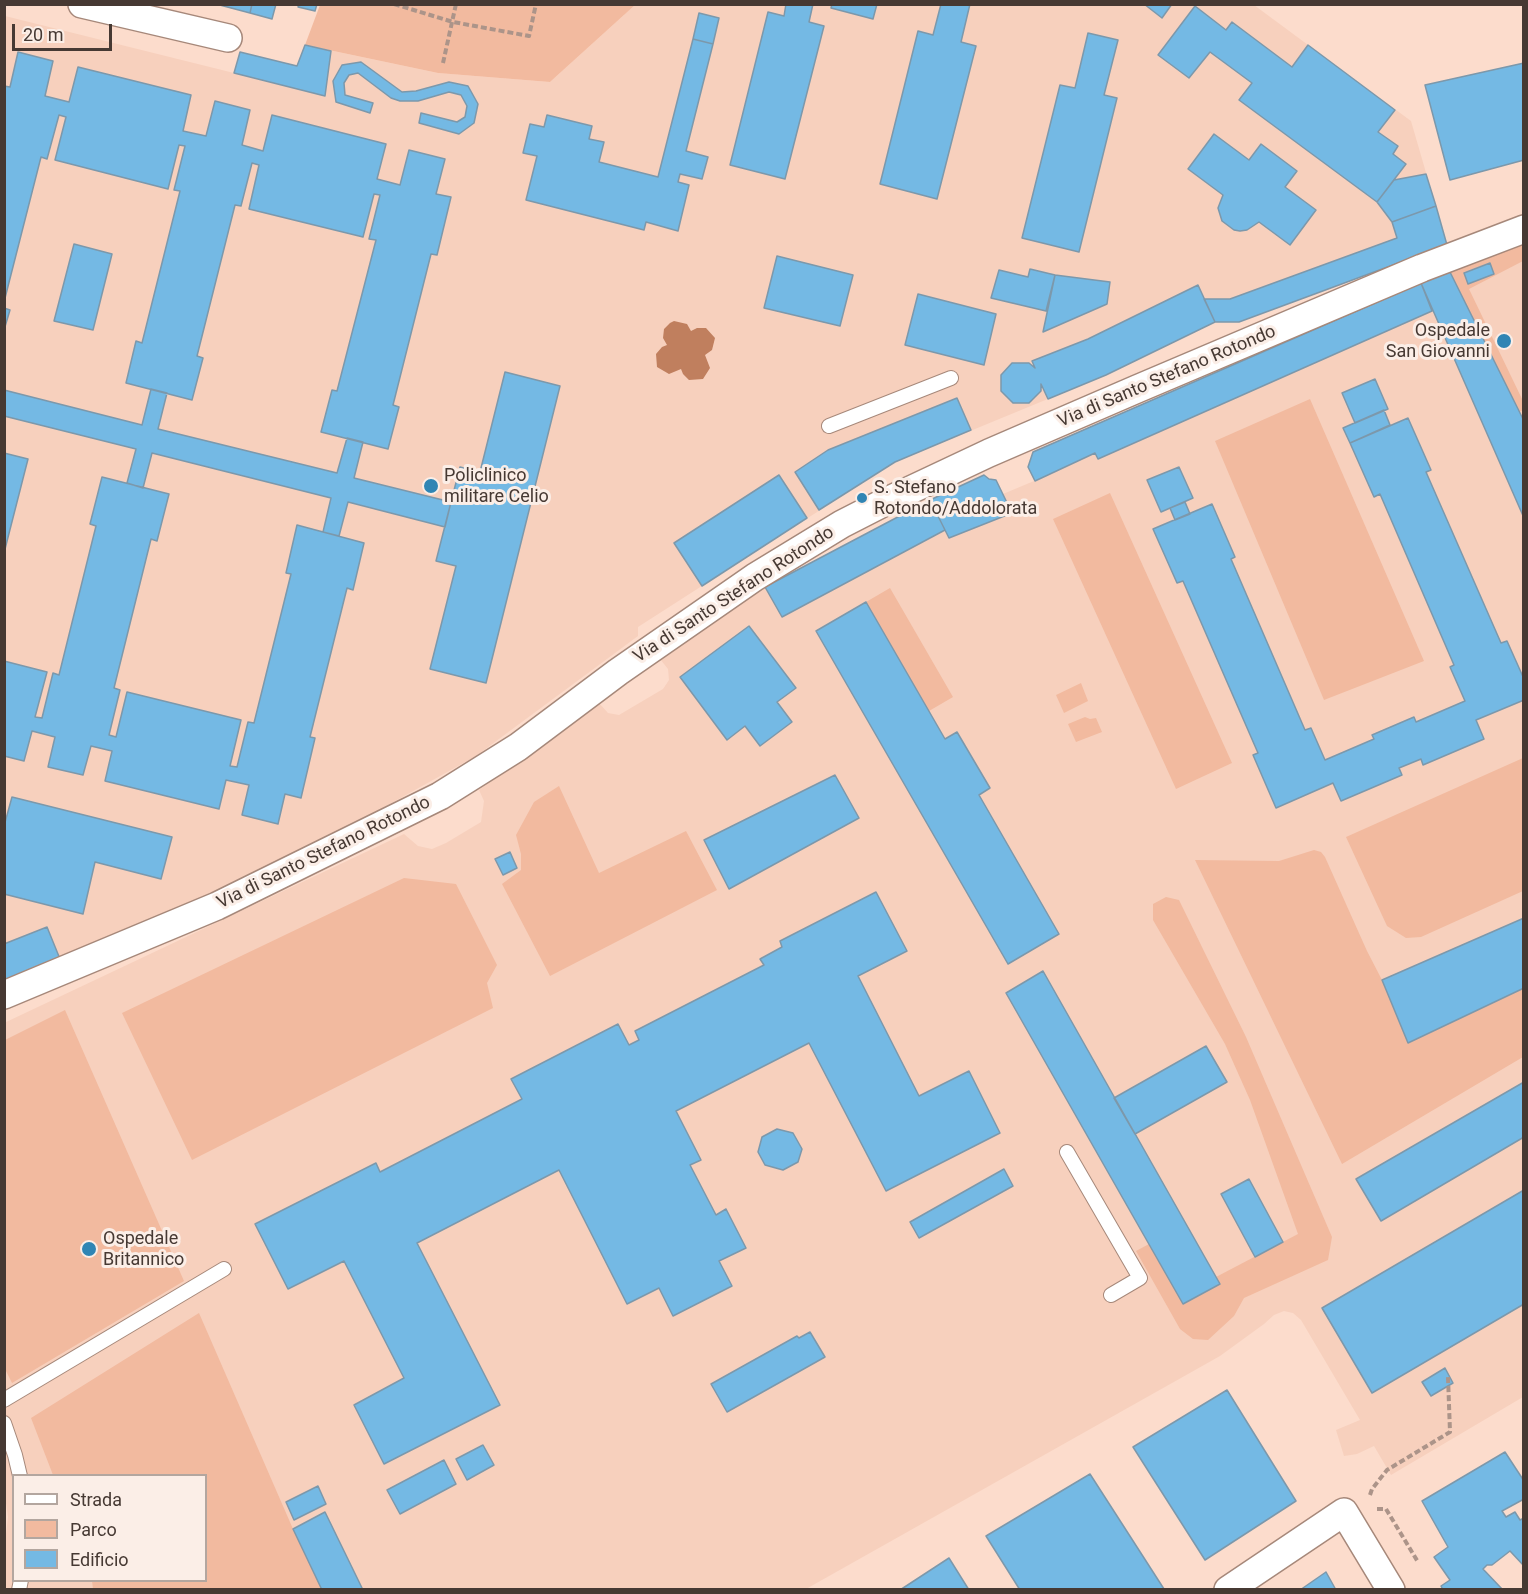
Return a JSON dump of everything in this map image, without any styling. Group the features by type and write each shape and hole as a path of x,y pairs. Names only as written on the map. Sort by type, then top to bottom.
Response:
{"street":[{"path":"82,4 111,8 228,38"},
{"name":"Via di Santo Stefano Rotondo","path":"4,995 234,899 440,796 518,747 618,672 755,577 834,529 885,502 989,453 1422,267 1524,229"},
{"path":"1228,1590 1344,1512 1391,1590"}],"lane":[{"path":"829,426 951,378"},
{"path":"1068,1152 1140,1278 1111,1295"},
{"path":"4,1400 224,1269"},
{"path":"4,1423 20,1474"}],"path":[{"path":"394,4 453,22 530,36 536,4"},
{"path":"443,63 456,4"},
{"path":"1418,1562 1386,1509 1374,1507 1369,1498 1372,1488 1387,1470 1450,1432 1448,1377"}],"shaded area":[{"name":"Policlinico militare Celio","path":"635,5 1254,5 1411,121 1447,245 1239,322 1215,322 1106,375 895,462 638,627 638,636 476,756 273,869 5,981 5,16 234,73 240,52 297,66 305,45 438,73 550,82"},
{"path":"1523,244 1523,1397 1391,1475 1374,1446 1357,1454 1344,1456 1336,1430 1360,1420 1301,1320 1293,1313 1284,1311 1274,1315 1220,1356 806,1589 5,1589 4,1551 8,1517 4,1489 4,1023 404,834 418,846 432,849 446,843 481,822 484,801 479,790 599,703 608,713 619,715 663,689 669,680 668,669 660,659 765,587 930,500 984,475 996,480 1003,494 1034,481 1028,467 1033,452 1421,283"},
{"path":"674,321 687,324 691,331 706,328 715,338 712,350 705,355 710,368 703,379 689,380 681,369 669,374 657,367 656,354 667,345 663,338 664,329"}],"green space":[{"path":"320,5 635,5 550,82 438,73 305,45"},
{"path":"1523,244 1523,261 1469,289 1523,401 1523,410 1519,412 1449,270","holes":["1490,263 1494,274 1468,283 1464,272"]},
{"path":"1310,399 1424,661 1324,700 1215,441"},
{"path":"1110,493 1232,763 1176,789 1053,519"},
{"path":"890,588 953,697 929,711 866,602"},
{"path":"1081,683 1088,701 1064,713 1056,695"},
{"path":"1085,717 1096,718 1102,732 1076,742 1068,724"},
{"path":"1523,758 1523,891 1421,937 1406,938 1387,926 1346,837"},
{"path":"559,786 599,873 686,831 717,890 550,976 502,884 521,870 521,854 516,835 534,802"},
{"path":"1314,850 1321,852 1325,857 1382,980 1408,1043 1523,988 1523,1057 1342,1164 1195,860 1279,861"},
{"path":"404,878 456,884 497,965 487,983 493,1008 192,1160 122,1013"},
{"path":"1166,897 1179,900 1246,1037 1332,1237 1328,1260 1244,1298 1234,1316 1208,1340 1193,1339 1180,1329 1136,1251 1149,1244 1183,1304 1220,1284 1216,1277 1298,1234 1250,1100 1225,1044 1153,920 1153,904"},
{"path":"65,1010 184,1281 12,1383 4,1367 5,1040"},
{"path":"199,1313 293,1529 322,1589 93,1589 92,1582 207,1582 207,1474 53,1474 31,1418"}],"building":[{"path":"216,4 252,4 250,13"},
{"path":"252,4 276,4 272,19 250,13"},
{"path":"299,4 317,4 315,11 298,7"},
{"path":"786,4 813,4 809,22 824,26 785,179 730,165 768,12 784,16"},
{"path":"832,4 877,4 873,19 831,8"},
{"path":"941,4 970,4 961,42 976,46 937,199 880,184 918,31 933,35"},
{"path":"1144,4 1172,4 1162,18"},
{"path":"1195,6 1226,30 1232,22 1292,67 1308,45 1395,110 1378,132 1398,146 1393,154 1406,164 1377,202 1239,100 1252,83 1210,52 1189,78 1158,55"},
{"path":"699,13 719,18 713,44 693,39"},
{"path":"1088,33 1118,40 1104,95 1117,98 1079,252 1022,238 1060,85 1075,88"},
{"path":"693,39 713,44 686,151 708,157 702,179 680,174 678,182 689,185 678,231 646,222 644,230 526,200 537,156 523,153 530,124 544,127 547,115 592,126 589,139 604,142 599,162 658,177"},
{"path":"305,45 331,51 325,96 234,73 240,52 297,66"},
{"path":"18,52 53,61 45,96 69,102 78,67 191,95 183,131 206,136 215,101 250,110 242,145 263,151 272,115 386,144 377,179 400,185 409,150 445,159 436,194 451,197 437,255 431,254 393,405 399,407 388,449 321,432 332,390 337,391 376,240 369,239 380,195 374,194 363,237 249,209 259,165 252,163 241,206 235,205 197,356 203,358 192,400 126,383 136,341 142,343 180,191 174,190 185,146 179,145 168,189 55,160 66,117 59,115 47,159 41,157 4,302 4,86 10,87"},
{"path":"361,62 402,92 416,91 449,82 468,86 478,104 474,123 459,134 419,123 421,113 457,122 465,117 467,106 461,95 449,92 418,101 400,101 391,98 358,73 349,75 344,83 345,95 373,103 370,113 336,102 333,81 342,65"},
{"path":"1524,63 1524,160 1450,180 1425,85"},
{"path":"1214,134 1249,160 1261,144 1297,171 1285,187 1316,210 1290,245 1259,222 1247,230 1240,231 1234,230 1222,221 1218,208 1223,195 1188,169"},
{"path":"1426,174 1436,206 1392,222 1377,202 1394,180"},
{"path":"1436,206 1447,245 1239,322 1215,322 1204,299 1230,299 1397,238 1392,222"},
{"path":"74,244 112,254 93,330 54,321"},
{"path":"777,256 853,275 840,326 764,308"},
{"path":"1490,263 1494,274 1468,284 1464,273"},
{"path":"1030,269 1055,275 1046,311 991,298 999,270 1028,277"},
{"path":"1449,270 1524,421 1524,518 1421,283"},
{"path":"1055,275 1110,282 1107,304 1043,332"},
{"path":"1421,283 1432,311 1098,459 1095,453 1035,481 1028,467 1033,452"},
{"path":"1198,285 1215,322 1106,375 1048,399 1041,384 1041,391 1029,403 1013,403 1001,391 1001,375 1012,363 1029,363 1035,368 1032,361 1088,339"},
{"path":"918,294 996,314 984,365 905,345"},
{"path":"4,308 10,310 4,330"},
{"path":"505,372 560,386 486,683 430,669 456,566 436,561 460,467 480,472"},
{"path":"1375,379 1388,409 1355,423 1342,393"},
{"path":"151,389 167,393 158,429 337,473 347,438 363,442 354,478 451,502 445,527 348,502 339,536 323,532 331,498 152,453 143,488 127,483 136,449 4,416 4,390 142,425"},
{"path":"957,398 971,430 895,462 819,510 795,472 828,450"},
{"path":"1384,410 1390,425 1350,443 1343,428"},
{"path":"1408,418 1431,470 1426,472 1501,643 1507,641 1524,679 1524,700 1476,720 1484,739 1423,765 1421,759 1399,768 1402,775 1341,801 1333,783 1276,808 1253,755 1258,753 1183,581 1177,583 1153,529 1212,504 1235,557 1231,559 1305,730 1311,728 1325,760 1374,739 1372,735 1414,717 1416,722 1465,701 1450,667 1454,665 1380,494 1374,497 1350,443"},
{"path":"4,453 28,459 4,553"},
{"path":"1179,467 1193,498 1161,512 1147,480"},
{"path":"779,475 807,518 702,586 674,543"},
{"path":"984,475 996,480 1012,513 949,538 930,500"},
{"path":"102,477 169,494 157,541 151,539 114,688 120,690 109,735 116,737 127,692 241,720 230,766 237,767 248,722 254,723 291,574 286,573 297,525 364,543 353,590 347,588 310,737 315,738 301,798 285,794 278,824 242,815 249,785 226,780 219,809 105,781 112,751 91,746 83,775 48,767 55,737 32,731 24,761 4,756 4,661 47,672 35,717 42,718 53,673 59,675 96,526 90,524"},
{"path":"930,500 945,530 782,617 765,587"},
{"path":"1185,502 1190,514 1175,520 1170,508"},
{"path":"866,602 945,739 957,732 990,788 979,795 1059,934 1008,964 816,631"},
{"path":"749,626 796,688 777,702 792,722 760,746 745,726 727,740 680,677"},
{"path":"835,775 859,818 729,889 704,840"},
{"path":"12,797 172,837 161,879 95,862 83,914 4,894 4,826"},
{"path":"510,852 517,868 503,875 495,859"},
{"path":"876,892 907,951 858,976 919,1096 969,1071 1000,1133 886,1191 809,1043 676,1111 701,1160 690,1165 716,1215 726,1209 746,1248 719,1261 732,1286 673,1316 659,1288 627,1304 559,1170 417,1243 500,1405 384,1464 354,1405 404,1378 344,1261 288,1289 255,1224 376,1163 380,1172 522,1099 511,1079 618,1024 629,1045 639,1040 635,1031 764,965 760,959 782,947 780,941"},
{"path":"1524,918 1524,988 1408,1043 1382,980"},
{"path":"47,927 60,959 4,981 4,944"},
{"path":"1043,971 1220,1284 1183,1304 1006,993"},
{"path":"1206,1046 1227,1082 1135,1134 1114,1098"},
{"path":"1524,1082 1524,1137 1381,1221 1356,1179"},
{"path":"777,1129 793,1133 802,1149 798,1162 783,1170 765,1165 758,1152 762,1137"},
{"path":"1004,1169 1013,1186 919,1238 910,1222"},
{"path":"1249,1179 1283,1242 1255,1257 1221,1194"},
{"path":"1524,1190 1524,1304 1372,1393 1322,1308"},
{"path":"810,1332 825,1357 727,1412 711,1384 797,1336 799,1338"},
{"path":"1445,1368 1453,1383 1431,1396 1422,1382"},
{"path":"1227,1390 1296,1501 1205,1560 1133,1447"},
{"path":"483,1445 494,1465 467,1480 456,1459"},
{"path":"1505,1452 1524,1481 1524,1499 1502,1511 1506,1517 1515,1512 1520,1520 1524,1518 1524,1566 1510,1551 1483,1569 1503,1590 1443,1590 1441,1586 1450,1580 1434,1557 1448,1547 1422,1501"},
{"path":"444,1460 456,1484 400,1514 387,1490"},
{"path":"1090,1474 1164,1589 1020,1590 986,1536"},
{"path":"318,1486 326,1504 294,1520 286,1502"},
{"path":"325,1512 363,1590 322,1590 293,1529"},
{"path":"949,1558 969,1590 900,1590"},
{"path":"1326,1572 1336,1590 1300,1590"}],"place":[{"name":"Ospedale San Giovanni","path":"1504,341"},
{"name":"Policlinico militare Celio","path":"431,486"},
{"name":"S. Stefano Rotondo/Addolorata","path":"862,498"},
{"name":"Ospedale Britannico","path":"89,1249"}]}
